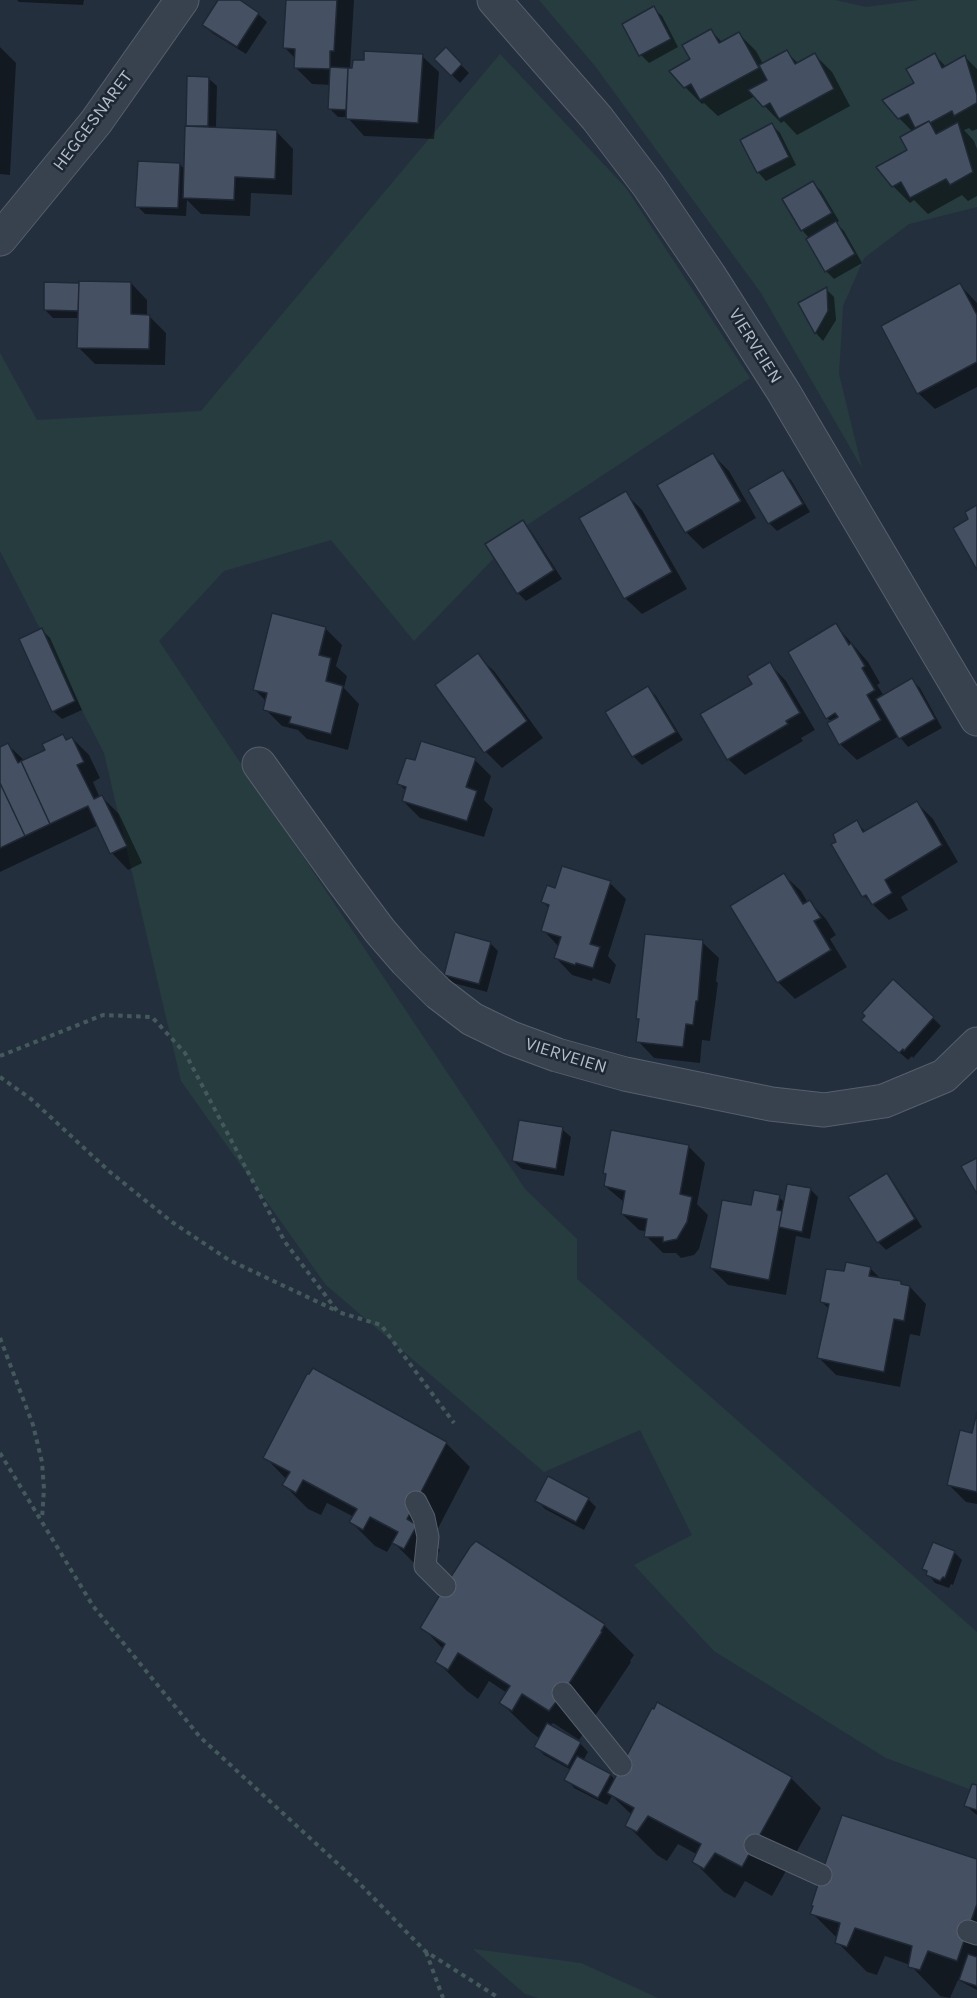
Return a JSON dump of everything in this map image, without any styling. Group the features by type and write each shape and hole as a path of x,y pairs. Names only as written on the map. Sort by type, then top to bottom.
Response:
{"street":[{"name":"HEGGESNARET","path":"0,239 96,122 182,0"},
{"name":"VIERVEIEN","path":"494,0 597,118 648,185 709,275 783,391 977,719"},
{"name":"VIERVEIEN","path":"259,764 354,897 406,961 438,993 472,1019 511,1038 625,1074 771,1104 824,1110 884,1101 944,1076 977,1044"}],"lane":[{"path":"416,1502 424,1518 428,1537 425,1566 445,1586"},
{"path":"563,1693 621,1765"},
{"path":"755,1845 821,1875"}],"path":[{"path":"0,1056 103,1015 152,1017 185,1053 285,1242 338,1312"},
{"path":"0,1077 31,1099 110,1172 172,1222 229,1260 338,1312 381,1325 454,1423"},
{"path":"0,1338 33,1425 42,1462 44,1489 42,1521"},
{"path":"0,1453 93,1606 200,1737 361,1885 426,1951 499,1998"},
{"path":"426,1951 443,1998"}],"green space":[{"path":"539,0 835,0 866,7 919,0 977,0 977,207 909,224 864,258 843,306 839,374 862,468 761,293 595,66"},
{"path":"500,54 626,188 750,378 524,527 414,641 331,540 224,571 159,641 525,1189 577,1239 577,1279 977,1632 977,1792 886,1758 714,1651 634,1565 692,1535 640,1430 544,1472 326,1285 181,1081 104,753 0,551 0,353 37,420 201,411"},
{"path":"473,1949 581,1963 658,1998 538,1998 525,1994"}],"building":[{"path":"218,0 240,0 259,13 237,47 202,25"},
{"path":"286,0 337,0 334,51 330,51 330,69 294,68 295,49 283,48"},
{"path":"654,6 671,39 639,56 622,24"},
{"path":"711,29 719,43 739,32 759,68 700,100 691,84 684,88 669,71 690,59 682,45"},
{"path":"446,47 462,64 451,76 434,59"},
{"path":"787,50 795,64 815,53 834,89 779,119 770,103 763,107 748,90 767,80 759,65"},
{"path":"364,51 423,54 418,123 346,119 348,68 352,68 353,60 364,60"},
{"path":"935,53 942,68 965,55 977,95 977,103 954,116 952,111 915,128 908,114 898,119 882,100 914,83 906,69"},
{"path":"330,67 348,68 346,110 328,109"},
{"path":"187,76 209,77 208,126 186,126"},
{"path":"929,121 936,134 958,122 973,172 950,185 946,179 910,198 901,182 892,187 876,167 907,150 900,137"},
{"path":"772,123 789,157 757,173 740,140"},
{"path":"185,126 277,130 275,179 235,177 234,200 183,198"},
{"path":"138,161 180,163 178,208 135,207"},
{"path":"813,181 832,213 801,231 782,199"},
{"path":"836,221 855,254 825,272 806,239"},
{"path":"79,281 131,282 131,314 150,315 149,349 77,348"},
{"path":"44,282 79,283 78,311 44,310"},
{"path":"960,283 977,315 977,362 917,394 881,326"},
{"path":"827,287 828,311 815,334 798,303"},
{"path":"713,453 741,501 685,533 657,485"},
{"path":"783,470 803,504 768,524 748,490"},
{"path":"626,491 672,572 624,599 579,518"},
{"path":"977,505 977,570 953,528 968,519 965,512"},
{"path":"523,520 554,570 517,594 485,544"},
{"path":"272,613 326,627 319,655 331,658 326,681 343,686 331,734 289,723 291,717 263,710 267,693 253,690"},
{"path":"836,623 865,666 862,668 875,690 867,695 881,720 839,745 827,723 838,717 835,713 826,719 788,652"},
{"path":"42,628 75,701 52,712 19,639"},
{"path":"478,653 527,721 484,753 435,685"},
{"path":"770,662 800,713 786,721 788,724 727,760 700,714 752,684 747,676"},
{"path":"912,678 935,719 899,739 876,699"},
{"path":"648,686 676,732 632,757 605,712"},
{"path":"63,734 66,740 72,737 84,762 77,765 94,799 102,795 127,846 110,854 88,806 50,824 21,761 45,750 42,744"},
{"path":"421,741 476,758 466,787 477,791 467,821 402,801 406,787 397,784 406,758 415,760"},
{"path":"8,743 18,763 21,761 50,824 25,836 0,783 0,747"},
{"path":"0,783 25,836 0,848"},
{"path":"917,801 942,845 885,880 892,893 872,905 866,895 862,897 831,844 836,842 833,834 857,820 863,832"},
{"path":"562,866 611,881 590,944 600,947 593,968 554,958 561,937 541,931 549,905 541,902 547,885 555,888"},
{"path":"784,873 803,904 810,900 821,918 814,921 831,950 777,983 730,906"},
{"path":"455,932 491,942 479,984 444,975"},
{"path":"645,934 703,940 698,1001 696,1001 693,1025 686,1024 683,1047 636,1042 639,1019 636,1019"},
{"path":"893,979 934,1017 904,1051 903,1049 899,1053 861,1020 865,1016 862,1013"},
{"path":"519,1120 563,1127 556,1169 512,1161"},
{"path":"611,1130 689,1145 680,1194 692,1197 687,1222 677,1239 663,1242 663,1237 644,1237 647,1219 621,1214 625,1191 604,1186 606,1174 603,1173"},
{"path":"977,1158 977,1194 961,1166"},
{"path":"887,1173 915,1219 877,1243 848,1197"},
{"path":"787,1184 811,1188 802,1232 779,1227"},
{"path":"754,1190 780,1195 777,1210 782,1211 769,1280 710,1268 722,1200 751,1205"},
{"path":"846,1262 871,1267 869,1276 901,1281 901,1284 910,1286 904,1321 894,1319 884,1372 817,1358 829,1304 820,1302 826,1269 844,1271"},
{"path":"313,1368 447,1442 407,1519 417,1525 404,1549 392,1543 398,1532 370,1517 363,1530 349,1522 357,1509 303,1480 296,1493 282,1485 290,1472 263,1458 307,1374"},
{"path":"977,1412 977,1492 947,1485 960,1430 972,1433"},
{"path":"548,1476 589,1498 576,1522 535,1501"},
{"path":"476,1541 605,1624 563,1693 549,1711 522,1694 512,1711 499,1703 510,1686 458,1653 448,1670 435,1662 445,1644 420,1628"},
{"path":"933,1542 955,1551 945,1578 943,1577 940,1581 926,1575 927,1571 922,1569"},
{"path":"657,1702 792,1777 742,1867 715,1853 704,1869 692,1862 701,1844 648,1816 637,1832 625,1826 634,1808 607,1793"},
{"path":"547,1723 581,1742 568,1766 534,1747"},
{"path":"577,1756 611,1774 598,1798 564,1780"},
{"path":"972,1784 977,1785 977,1810 964,1806"},
{"path":"842,1815 977,1859 977,1904 957,1961 928,1951 920,1970 908,1967 912,1946 855,1928 847,1947 835,1943 840,1923 810,1914"},
{"path":"968,1954 977,1957 977,1986 959,1980"}]}
